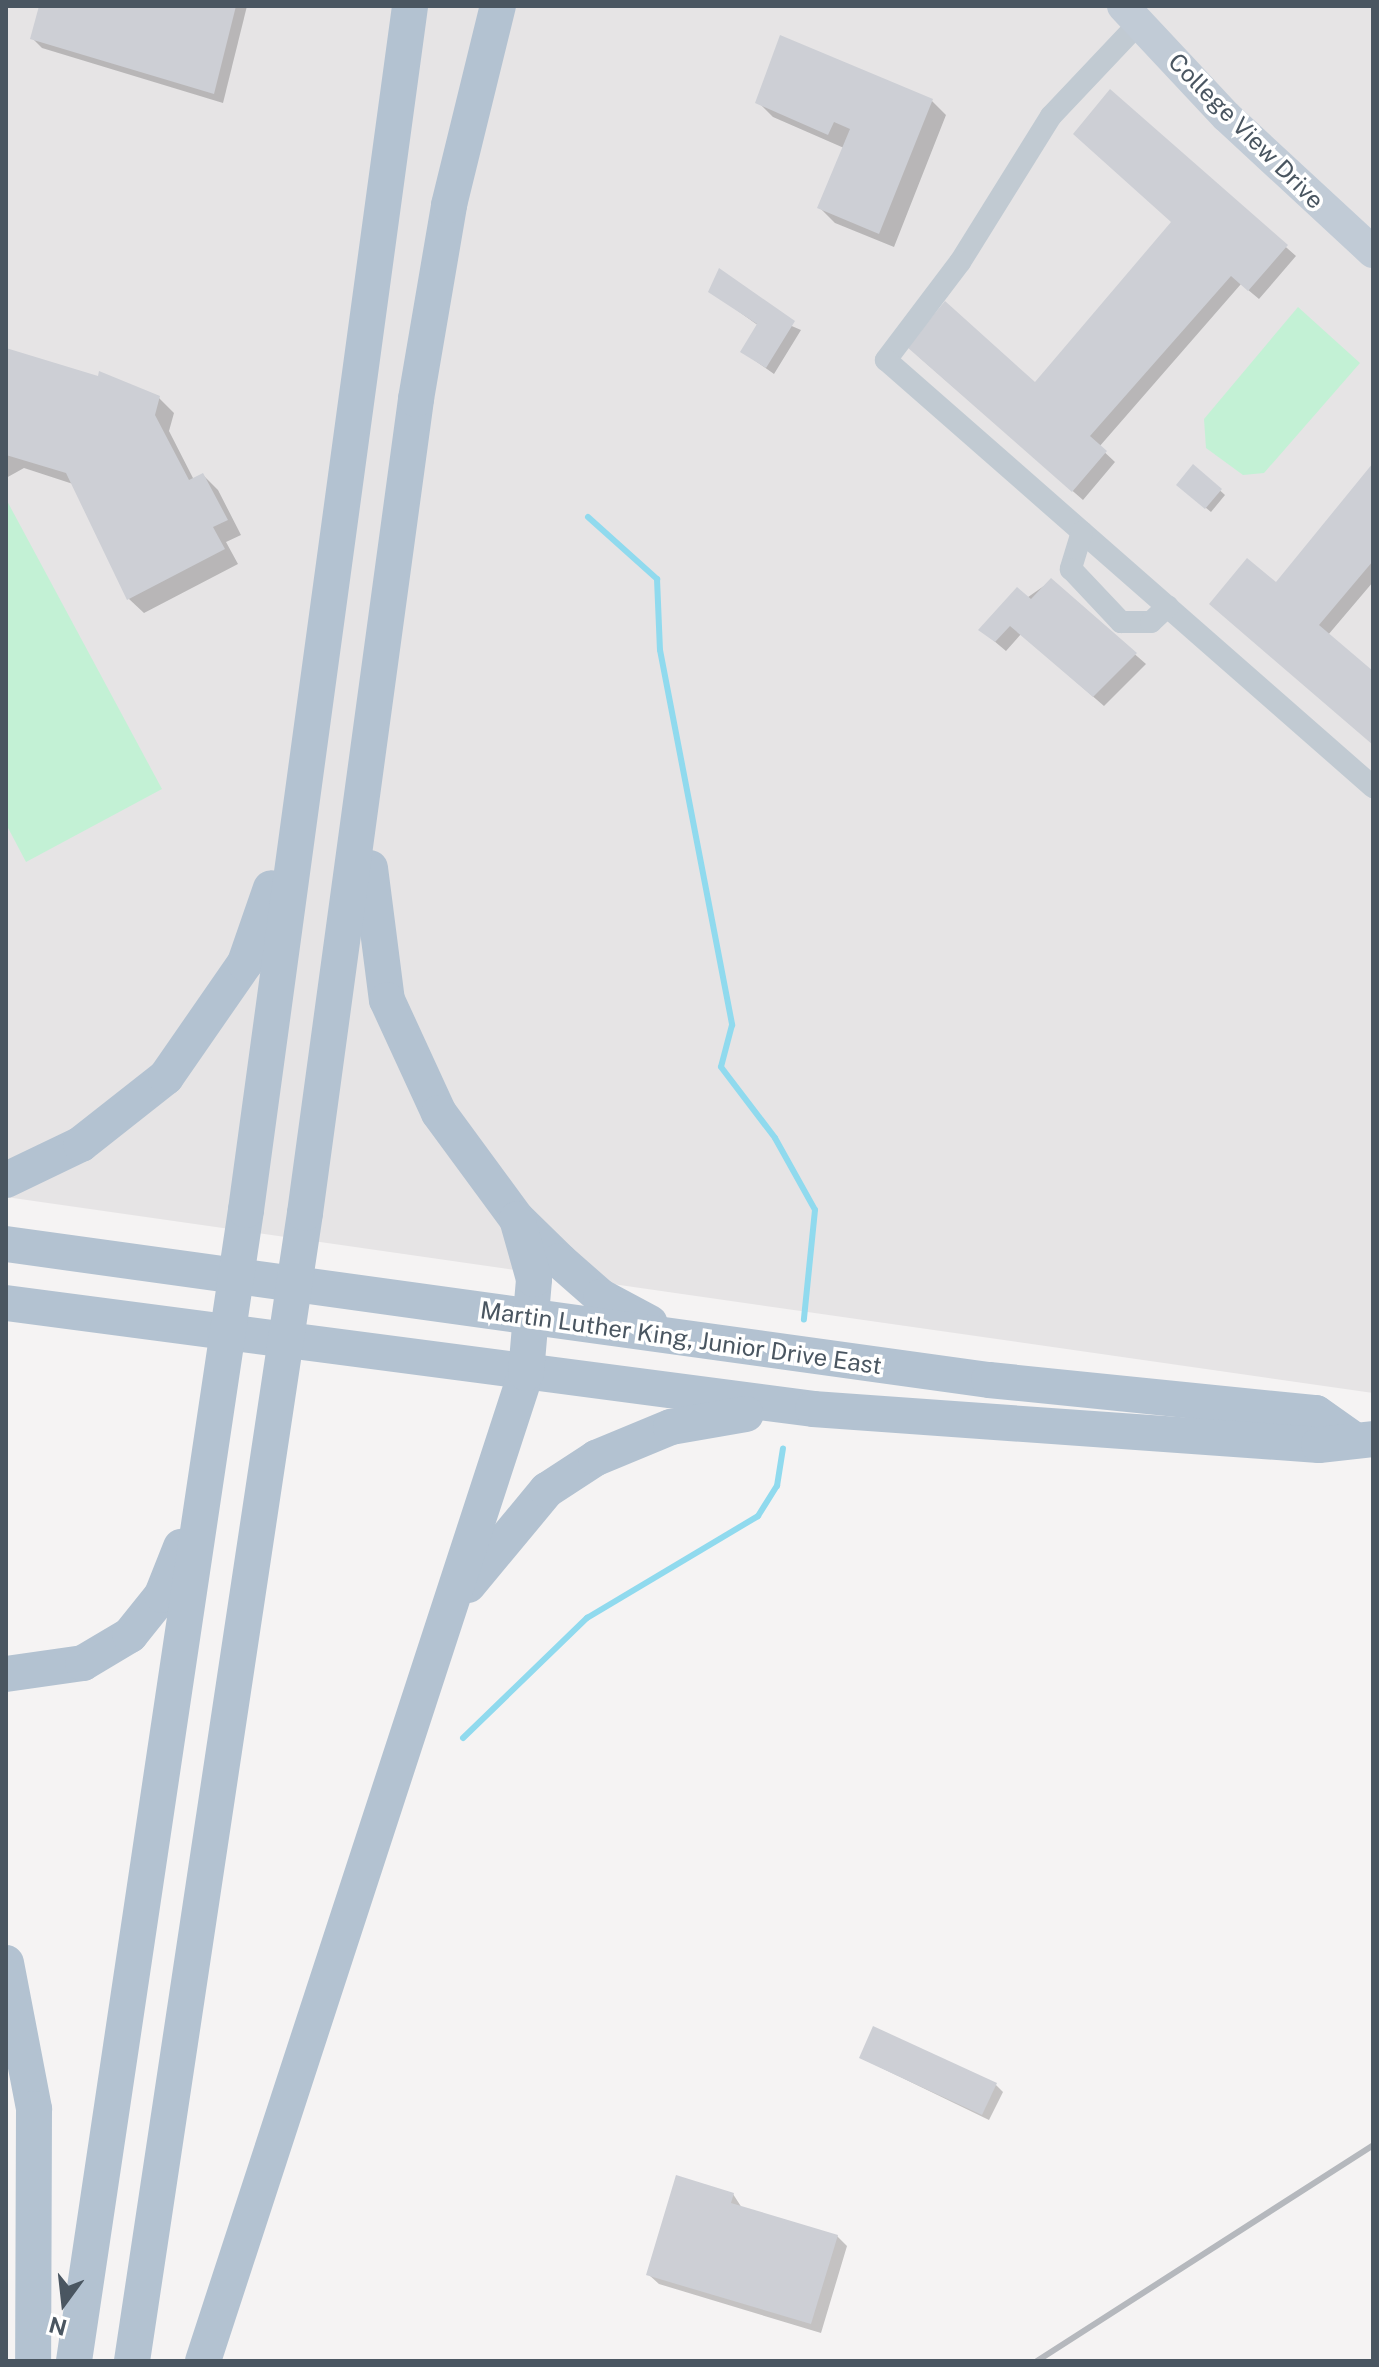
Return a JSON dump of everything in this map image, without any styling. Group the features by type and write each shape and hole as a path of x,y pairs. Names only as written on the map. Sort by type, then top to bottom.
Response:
{"main road":[{"path":"74,2361 246,1210 310,719 388,187 410,6"},
{"path":"388,187 434,6"},
{"path":"132,2361 305,1213 449,205 498,6"},
{"path":"391,606 370,858 379,968 419,1078 517,1219 582,1284 673,1335"},
{"path":"6,1180 113,1123 166,1077 208,1025 260,929 310,719"},
{"path":"203,2361 526,1373 528,1317 534,1279 517,1219"},
{"name":"Martin Luther King, Junior Drive East","path":"6,1244 989,1380 1316,1413 1361,1438"},
{"name":"Martin Luther King, Junior Drive East","path":"6,1303 813,1409 1319,1445 1361,1438"},
{"path":"6,1326 117,1318"},
{"path":"441,1631 483,1560 515,1523 547,1490 596,1458 714,1417 813,1409"},
{"path":"6,1674 83,1663 130,1635 167,1585 206,1474"},
{"path":"6,1963 34,2109 33,2361"}],"street":[{"name":"College View Drive","path":"1131,14 1226,116 1373,252"},
{"path":"1131,14 1051,116 960,262 886,360 1373,787"},
{"path":"1082,532 1071,569 1110,612 1132,625 1151,622 1168,606"}],"shaded area":[{"path":"6,6 1373,6 1373,1393 6,1197"}],"green space":[{"path":"1298,307 1360,363 1264,473 1243,475 1206,448 1204,419"},
{"path":"6,499 162,789 26,862 6,824"}],"building":[{"path":"39,6 236,6 214,94 30,39"},
{"path":"780,35 933,99 879,234 817,208 850,129 834,122 828,135 755,103"},
{"path":"1110,89 1288,245 1248,291 1231,276 1090,436 1107,451 1072,492 907,347 945,301 1035,382 1171,222 1073,134"},
{"path":"719,268 795,321 766,368 740,352 757,324 708,292"},
{"path":"6,348 98,376 99,371 160,396 155,415 189,480 203,473 228,520 213,527 225,549 127,600 66,473 6,455"},
{"path":"1373,463 1373,561 1319,625 1373,671 1373,745 1209,604 1247,558 1276,582"},
{"path":"1193,464 1222,489 1205,509 1176,485"},
{"path":"1051,578 1137,653 1093,697 1010,626 995,642 978,630 1017,587 1031,599"},
{"path":"873,2026 997,2083 982,2115 859,2058"},
{"path":"676,2175 734,2193 731,2203 838,2235 811,2324 646,2275"}],"waterway":[{"path":"588,517 657,579 660,650 732,1025 721,1067 775,1138 815,1210 804,1319"},
{"path":"463,1738 587,1618 758,1516 777,1486 783,1448"}],"railway":[{"path":"1037,2361 1373,2145"}]}
